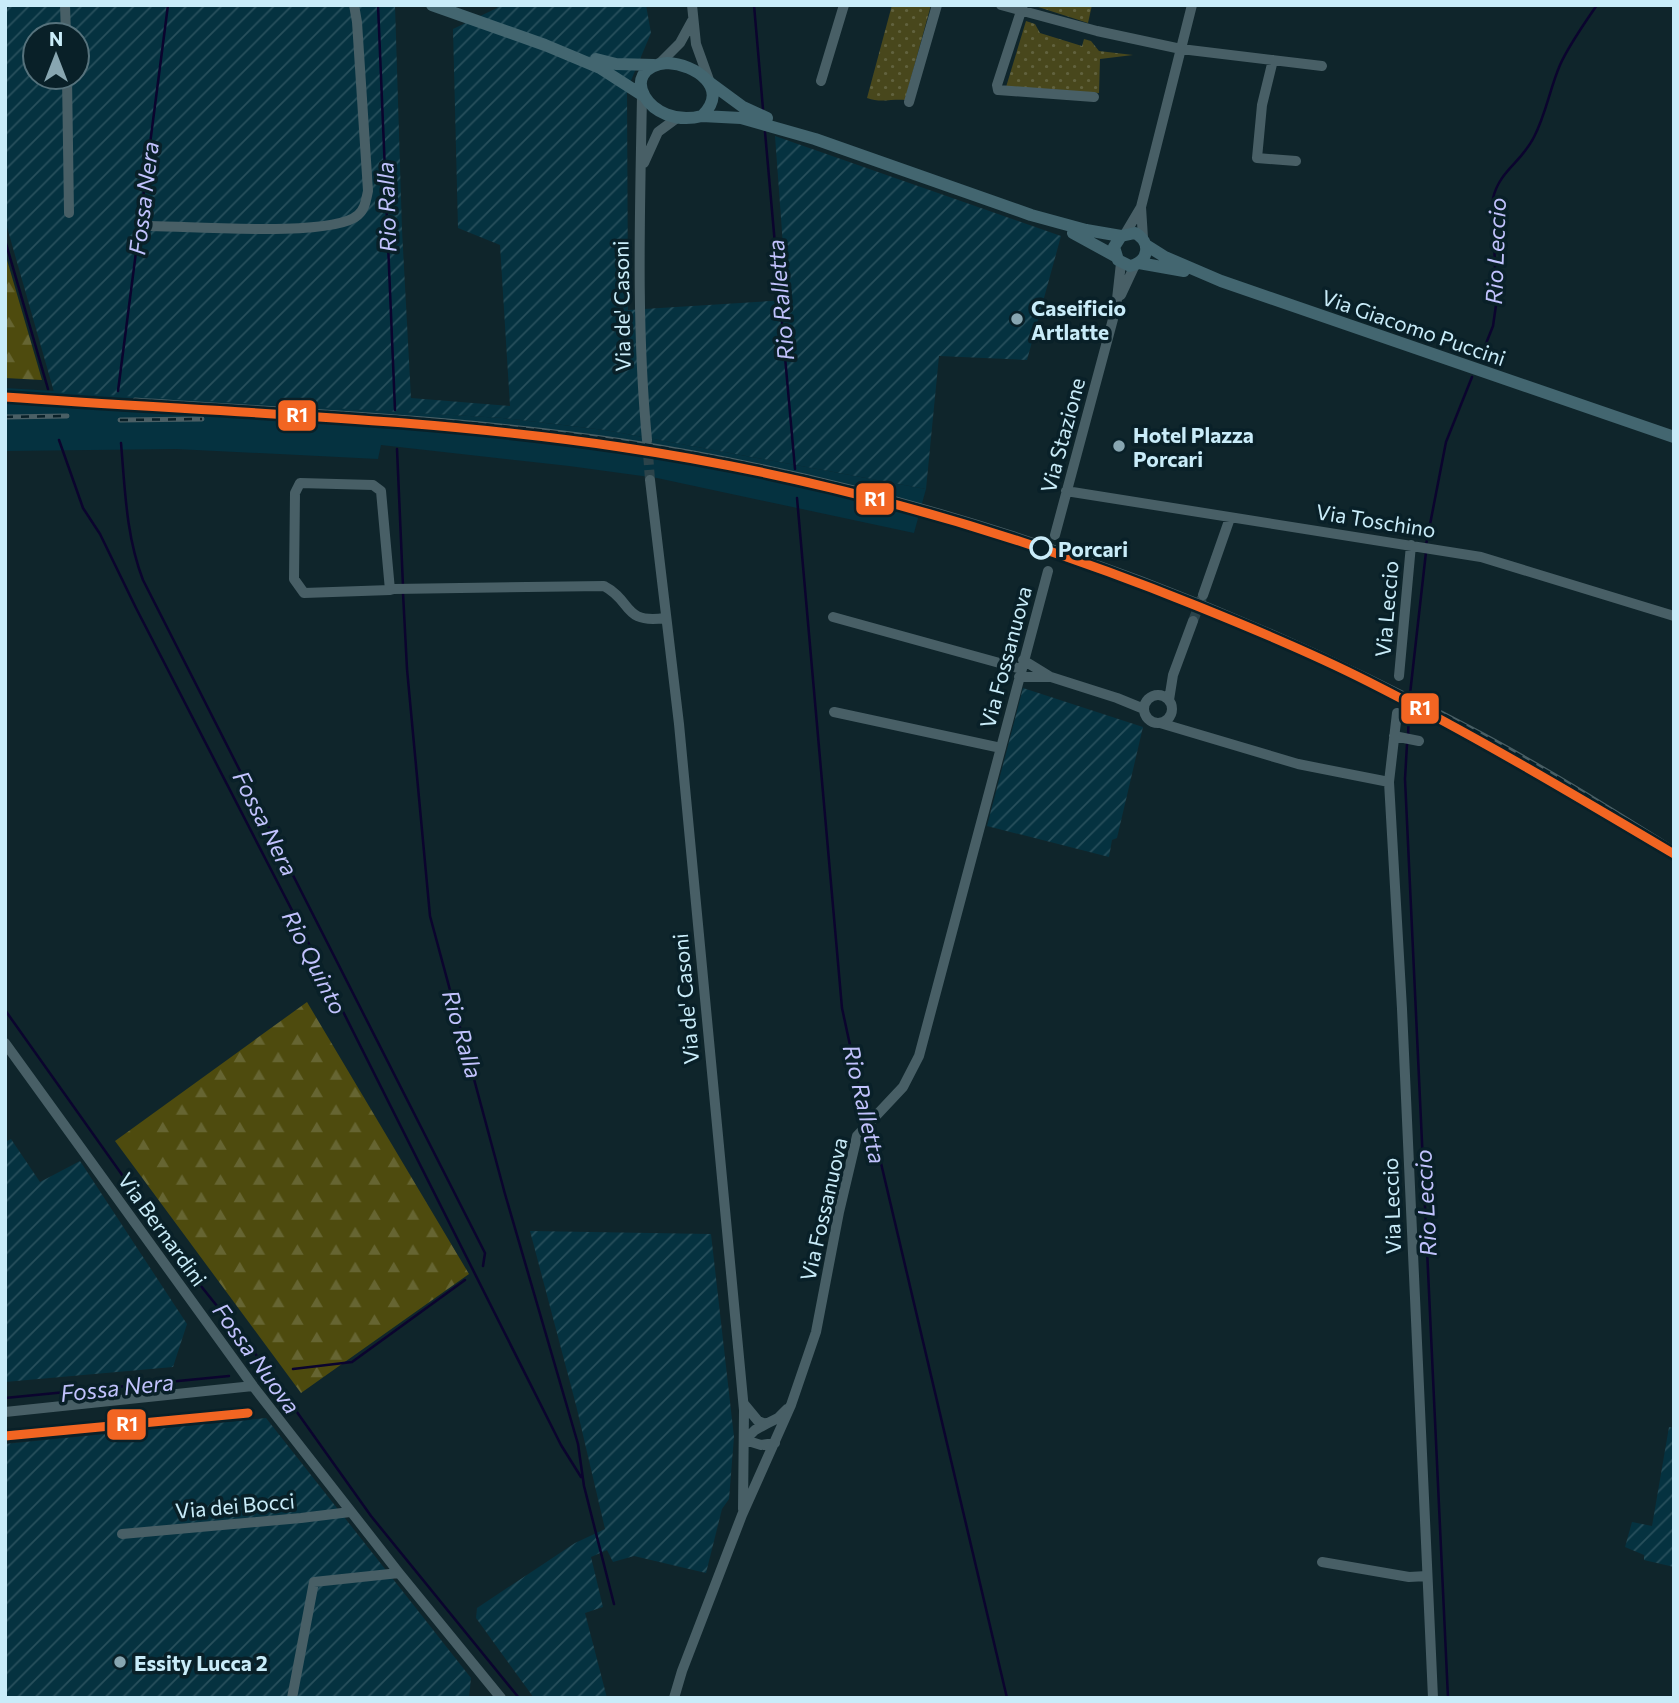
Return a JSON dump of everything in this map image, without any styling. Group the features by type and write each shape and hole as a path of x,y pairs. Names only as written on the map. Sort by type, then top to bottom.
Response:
{"main road":[{"path":"432,5 545,45 600,68 642,95 656,110 677,118 741,118 815,139 1031,215 1085,238 1118,259 1169,267 1221,281"},
{"path":"545,45 607,62 683,65 696,71 743,107 815,139"},
{"path":"642,95 644,75 657,65"},
{"path":"702,116 711,103 712,90 709,82"},
{"path":"1031,215 1086,230 1123,235 1135,233 1144,242 1145,257 1137,264"},
{"path":"1118,259 1114,247 1123,235"},
{"name":"Via Giacomo Puccini","path":"1144,242 1166,257 1221,281 1674,436"}],"street":[{"path":"149,226 298,229 338,224 357,217 366,205 368,191 354,5"},
{"path":"692,5 698,53 709,82"},
{"path":"821,80 845,5"},
{"path":"909,102 937,5"},
{"path":"1001,5 1022,8 1097,31 1181,50 1322,66"},
{"path":"1123,235 1141,207 1192,5"},
{"path":"1022,8 997,85 998,90 1094,97"},
{"path":"657,65 680,43 693,18"},
{"path":"1273,60 1262,105 1256,158 1296,161"},
{"path":"66,91 69,213"},
{"name":"Via de' Casoni","path":"642,95 638,257 647,440"},
{"name":"Via de' Casoni","path":"642,172 658,132 677,118"},
{"path":"1141,207 1144,242"},
{"name":"Via Stazione","path":"1055,535 1116,308 1118,259"},
{"path":"1116,308 1137,264"},
{"name":"Via de' Casoni","path":"650,480 680,738 744,1404 743,1515"},
{"path":"392,590 381,491 373,485 300,483 295,493 294,579 304,593 604,586 614,591 630,613 640,618 665,618"},
{"name":"Via Toschino","path":"1066,491 1481,557 1674,615"},
{"path":"1203,595 1230,518"},
{"name":"Via Leccio","path":"1399,676 1422,547"},
{"name":"Via Fossanuova","path":"674,1698 743,1515 791,1405 816,1332 857,1136 903,1087 919,1056 1048,571"},
{"path":"833,617 1052,677 1117,698 1149,701 1164,696 1172,707 1171,715 1160,723"},
{"path":"1169,700 1172,675 1193,621"},
{"path":"1021,669 1052,677"},
{"path":"1172,675 1149,701 1151,721 1298,764 1389,782"},
{"path":"834,712 1001,748"},
{"name":"Via Leccio","path":"1397,713 1389,782 1433,1698"},
{"path":"1171,715 1192,731"},
{"path":"1394,736 1416,740"},
{"name":"Via Bernardini","path":"5,1043 253,1386 350,1512 502,1698"},
{"path":"5,1412 253,1386"},
{"path":"744,1404 758,1421 766,1424"},
{"path":"775,1443 761,1445 745,1440 755,1430 778,1418 791,1405"},
{"name":"Via dei Bocci","path":"122,1534 350,1512"},
{"path":"1322,1562 1409,1577 1427,1576"},
{"path":"292,1698 314,1582 399,1573"}],"shaded area":[{"path":"5,5 395,5 402,230 411,398 510,406 500,245 458,228 453,29 497,8 498,5 646,5 651,33 627,90 628,310 787,300 775,136 1061,236 1027,360 939,356 926,489 605,430 503,418 54,392 5,220"},
{"path":"892,5 931,5 905,100 881,101 867,98"},
{"path":"1032,5 1092,5 1088,23"},
{"path":"1026,21 1035,24 1040,33 1082,46 1084,39 1091,41 1099,51 1133,55 1100,59 1099,93 1006,87"},
{"path":"5,388 503,418 605,430 926,489 914,533 657,478 381,445 378,459 176,449 5,451"},
{"path":"1023,688 1143,727 1117,838 1112,840 1109,857 987,826"},
{"path":"11,1139 40,1182 80,1161 187,1324 173,1367 5,1382 5,1142"},
{"path":"530,1231 711,1234 734,1437 729,1499 722,1509 706,1573 634,1556 613,1562 607,1550 591,1557 603,1607 585,1613 607,1698 534,1698 476,1618 477,1608 575,1543 605,1529 576,1405"},
{"path":"266,1418 471,1678 469,1698 5,1698 5,1444"},
{"path":"1669,1427 1674,1428 1674,1567 1644,1560 1644,1555 1625,1547 1632,1522 1652,1526"}],"green space":[{"path":"5,253 42,380 5,378"},
{"path":"307,1002 469,1274 301,1393 115,1141"}],"waterway":[{"name":"Fossa Nera","path":"118,391 168,5"},
{"name":"Rio Ralla","path":"378,5 395,410"},
{"name":"Rio Ralletta","path":"754,5 763,109"},
{"name":"Rio Leccio","path":"1481,356 1493,326 1496,305 1493,198 1496,188 1534,137 1560,65 1597,5"},
{"name":"Rio Ralletta","path":"765,132 795,469"},
{"name":"Rio Quinto","path":"5,240 48,389"},
{"name":"Rio Leccio","path":"1426,545 1446,442 1472,377"},
{"name":"Rio Quinto","path":"59,440 83,508 100,534 561,1445 581,1477"},
{"name":"Fossa Nera","path":"121,443 130,529 143,580 485,1253 483,1266"},
{"name":"Rio Ralla","path":"397,449 403,586"},
{"name":"Rio Ralletta","path":"797,498 842,1008 862,1101 870,1119"},
{"name":"Rio Leccio","path":"1410,694 1426,552"},
{"name":"Rio Ralla","path":"403,593 407,669 430,916 505,1194 578,1444 584,1486 614,1604"},
{"name":"Rio Leccio","path":"1408,737 1409,709"},
{"name":"Rio Leccio","path":"1407,744 1405,779 1448,1698"},
{"name":"Fossa Nuova","path":"5,1010 201,1286 257,1356 371,1516 519,1698"},
{"name":"Rio Ralletta","path":"872,1125 1007,1698"},
{"name":"Fossa Nera","path":"293,1369 352,1362 465,1280"},
{"name":"Fossa Nera","path":"5,1398 229,1376"}],"tunnel":[{"path":"647,440 650,480"},
{"path":"1193,621 1203,595"}],"railway":[{"path":"135,400 440,420 623,441 734,461 843,485 952,515 1164,587 1268,630 1370,677 1522,757 1674,849"},
{"path":"5,417 67,416"},
{"path":"120,420 202,419"},
{"path":"5,1436 248,1413"}],"transit line":[{"name":"R1","path":"5,397 313,416 544,437 694,459 841,490 913,509 985,530 1127,579 1304,651 1445,722 1674,854"},
{"name":"R1","path":"5,1436 248,1413"}],"place":[{"name":"Caseificio Artlatte","path":"1017,319"},
{"name":"Hotel Plazza Porcari","path":"1119,446"},
{"name":"Porcari","path":"1041,548"},
{"name":"Essity Lucca 2","path":"120,1662"}]}
